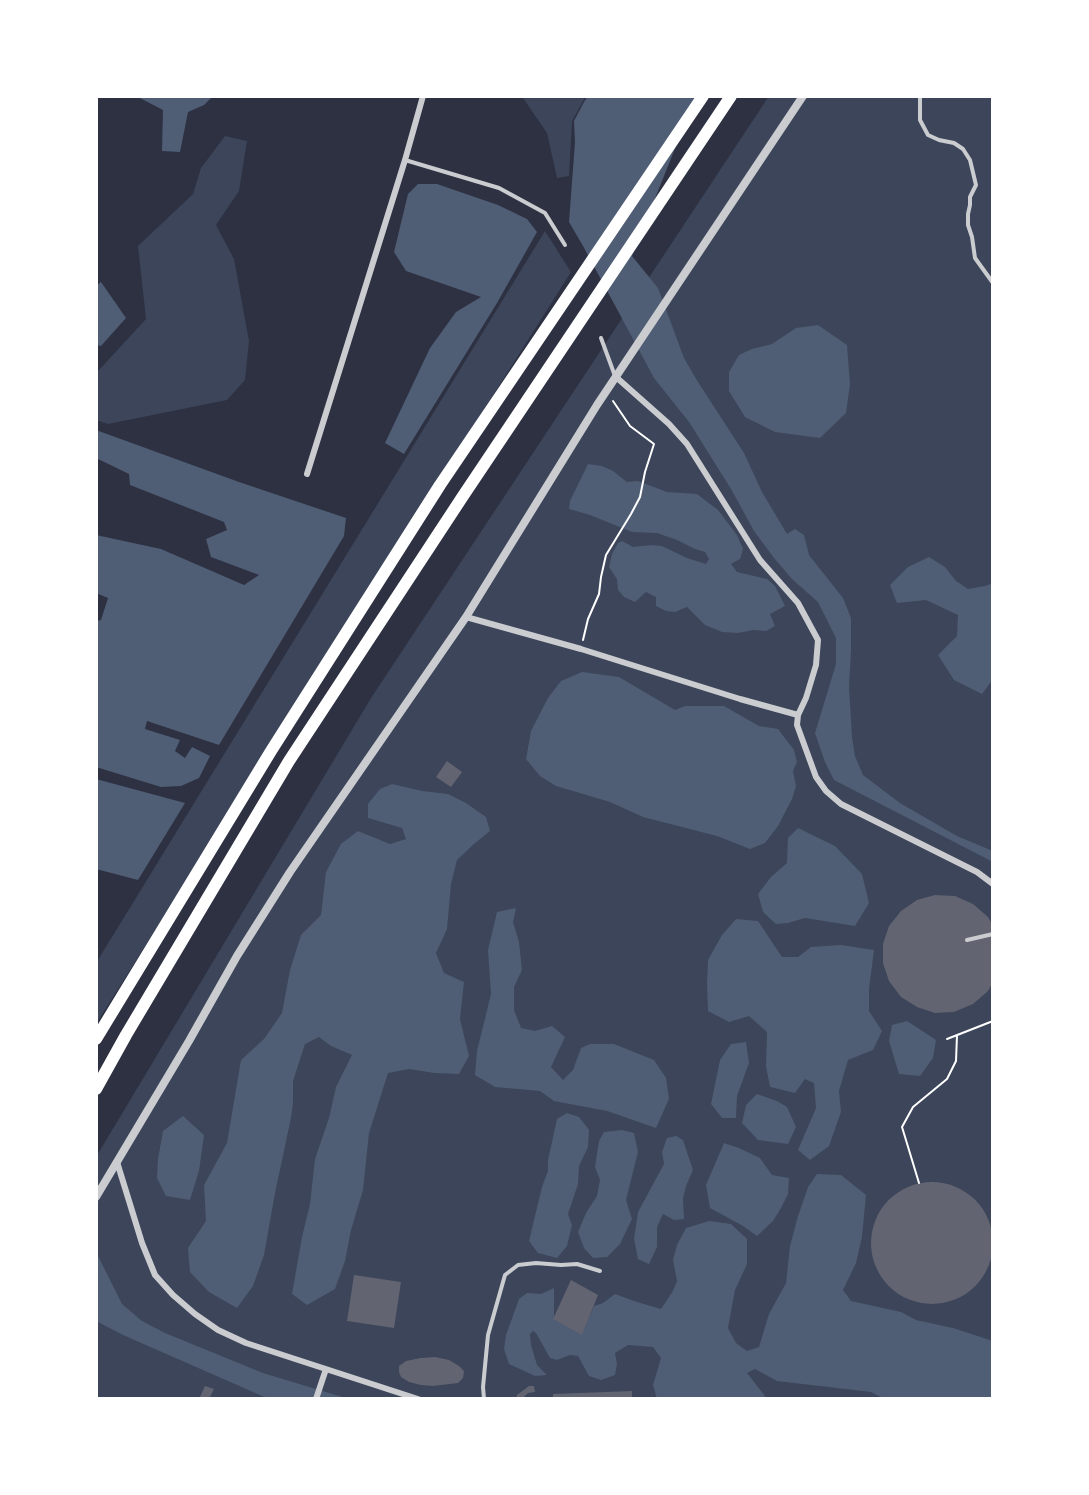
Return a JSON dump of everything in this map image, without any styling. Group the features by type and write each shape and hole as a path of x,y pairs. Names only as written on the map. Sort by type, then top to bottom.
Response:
{"highway":[{"path":"96,1039 283,731 440,485 703,96"},
{"path":"96,1089 132,1024 289,761 463,496 732,96"}],"street":[{"path":"307,474 423,96"},
{"path":"96,1197 237,956 290,872 466,617 616,376 803,96"},
{"path":"616,376 669,424 687,444 760,560 798,603 818,640 816,665 806,698 798,714 797,725 816,777 826,791 841,804 977,872 993,884"},
{"path":"466,617 582,649 740,699 798,714"},
{"path":"116,1162 142,1243 155,1275 195,1314 218,1330 246,1343 418,1399"},
{"path":"316,1399 326,1369"}],"lane":[{"path":"920,96 920,120 928,135 954,143 963,149 969,160 976,186 970,197 968,225 975,258 993,283"},
{"path":"405,160 499,188 545,213 565,245"},
{"path":"601,338 616,376"},
{"path":"967,940 993,934"},
{"path":"484,1399 488,1335 505,1275 518,1265 536,1263 577,1264 600,1271"}],"path":[{"path":"582,649 584,633 599,594 606,555 639,497 654,444 630,426 606,392"},
{"path":"946,1039 993,1021"},
{"path":"919,1183 902,1127 913,1107 947,1079 957,1061 957,1035"}],"shaded area":[{"path":"136,96 213,96 204,105 188,112 180,152 162,151 163,110"},
{"path":"523,96 586,96 572,121 569,176 557,178 547,133"},
{"path":"588,96 696,96 632,256 658,288 684,358 744,453 762,492 787,534 795,529 804,535 809,555 843,598 851,618 849,686 852,737 855,756 863,775 900,803 957,836 993,851 993,862 834,780 815,733 836,664 836,638 818,602 792,579 754,531 689,422 654,378 569,222 575,142 574,121"},
{"path":"769,96 993,96 993,1399 96,1399 96,1157 371,698"},
{"path":"225,136 247,141 239,191 216,225 234,259 249,341 245,380 227,400 108,424 96,420 98,371 146,319 138,246 193,194 201,168"},
{"path":"418,184 437,184 498,205 527,219 537,232 497,303 404,454 385,443 430,348 456,312 481,297 406,271 394,252 408,194"},
{"path":"545,231 571,272 96,1024 96,963"},
{"path":"101,282 126,318 101,346 96,345 96,286"},
{"path":"818,325 847,345 850,384 846,413 820,438 775,432 745,417 729,391 729,372 739,355 772,344 796,328"},
{"path":"96,430 346,518 344,536 219,745 147,721 145,729 180,740 175,751 185,758 192,747 210,756 199,778 181,786 161,787 96,767 96,621 101,620 108,598 96,593 96,535 161,549 244,585 259,575 211,557 206,539 227,530 224,522 130,485 129,474 96,458"},
{"path":"588,464 602,466 613,471 627,482 638,481 667,492 697,494 718,510 737,535 743,549 740,559 731,564 737,572 767,579 775,586 785,606 770,614 775,626 766,631 722,632 705,625 687,607 675,612 656,606 656,597 646,592 635,602 624,597 618,590 617,579 609,567 612,554 618,543 622,541 633,547 662,546 706,564 709,559 705,552 677,540 657,533 632,532 569,509 570,501"},
{"path":"929,557 945,567 956,581 968,589 993,583 993,679 982,694 954,680 938,655 957,636 958,615 926,600 897,603 890,585 908,567"},
{"path":"582,672 619,677 675,710 685,706 724,706 759,726 778,729 794,750 797,762 793,771 796,786 778,826 765,843 750,849 717,836 643,817 610,802 556,786 540,776 526,759 531,731 548,698 561,681"},
{"path":"96,779 185,803 138,880 96,869"},
{"path":"392,784 448,794 486,817 490,831 457,860 451,884 447,929 436,953 444,973 464,982 460,1019 469,1056 459,1074 409,1069 388,1073 369,1133 363,1190 351,1230 345,1261 335,1289 307,1305 292,1294 310,1204 315,1159 329,1118 336,1087 352,1055 331,1046 319,1037 305,1044 293,1081 291,1118 264,1255 253,1286 237,1308 209,1292 190,1272 188,1248 206,1221 204,1185 227,1143 241,1060 264,1039 282,1013 290,970 301,935 321,915 326,872 341,844 358,831 390,844 406,839 402,828 368,818 368,804 380,789"},
{"path":"798,828 835,846 862,874 869,903 855,926 805,918 776,924 763,912 758,894 771,877 787,863 788,838"},
{"path":"516,908 513,922 519,942 522,970 514,987 514,1010 521,1028 535,1031 552,1026 565,1037 551,1067 563,1080 573,1070 581,1048 590,1044 614,1044 654,1060 666,1078 669,1099 656,1128 607,1111 554,1101 540,1091 495,1087 475,1075 477,1051 491,994 488,950 497,912"},
{"path":"736,919 758,921 782,957 798,957 811,947 841,945 874,950 869,1011 882,1031 873,1050 848,1060 839,1091 841,1112 829,1146 810,1160 798,1150 816,1108 814,1083 805,1079 795,1093 770,1087 766,1066 767,1032 749,1016 729,1022 708,1011 708,960 722,935"},
{"path":"907,1021 936,1040 933,1058 920,1076 899,1074 889,1041 892,1025"},
{"path":"746,1042 749,1063 737,1096 736,1118 722,1118 711,1104 720,1060 731,1044"},
{"path":"757,1094 787,1107 796,1127 788,1144 758,1140 742,1123 746,1105"},
{"path":"567,1113 579,1117 589,1130 588,1147 579,1166 578,1184 568,1214 572,1225 567,1246 557,1258 538,1253 529,1241 548,1171 548,1160 557,1119"},
{"path":"183,1116 204,1135 199,1171 190,1200 166,1196 157,1178 163,1131"},
{"path":"622,1130 634,1133 638,1152 626,1200 632,1219 620,1244 607,1257 593,1258 584,1248 578,1232 597,1196 600,1180 595,1167 599,1141 604,1132"},
{"path":"676,1136 683,1140 693,1170 683,1199 684,1219 674,1220 663,1214 657,1227 657,1247 649,1264 638,1259 634,1239 638,1212 664,1164 662,1152 667,1138"},
{"path":"724,1143 760,1158 772,1175 789,1178 788,1194 781,1208 773,1221 757,1236 710,1208 706,1185"},
{"path":"817,1174 841,1175 866,1195 862,1237 856,1263 843,1290 851,1301 901,1312 916,1320 953,1328 993,1341 993,1399 885,1399 871,1392 777,1381 755,1369 747,1373 765,1396 764,1399 657,1399 653,1385 661,1358 653,1347 628,1345 615,1353 617,1364 615,1375 601,1380 589,1376 578,1356 570,1355 557,1360 550,1358 533,1331 530,1334 531,1345 537,1365 547,1375 535,1376 509,1364 504,1349 506,1335 519,1299 527,1293 541,1294 554,1288 554,1319 582,1334 594,1306 603,1303 615,1294 661,1309 677,1281 673,1260 677,1245 686,1228 709,1221 731,1224 747,1239 747,1264 735,1290 728,1328 736,1343 747,1351 759,1347 769,1314 786,1283 790,1246 798,1216 808,1187"},
{"path":"96,1252 122,1304 142,1321 165,1333 263,1373 349,1399 269,1399 96,1321"}],"building":[{"path":"447,761 462,772 451,787 436,777"},
{"path":"935,895 955,896 973,904 988,917 993,926 993,982 988,991 973,1004 954,1012 935,1013 917,1007 901,997 889,981 883,963 883,944 889,926 901,911 917,900"},
{"path":"932,1182 955,1187 966,1192 975,1200 983,1209 988,1220 993,1243 988,1266 983,1277 975,1286 966,1294 955,1299 932,1304 909,1299 898,1294 889,1286 881,1277 876,1266 871,1243 876,1220 881,1209 889,1200 898,1192 909,1187"},
{"path":"354,1275 401,1282 394,1328 347,1321"},
{"path":"571,1280 598,1295 582,1335 553,1319"},
{"path":"435,1357 449,1360 459,1366 464,1371 463,1378 458,1383 433,1386 409,1382 401,1377 399,1366 406,1361"},
{"path":"205,1386 214,1389 209,1399 199,1399"},
{"path":"529,1386 534,1386 535,1392 528,1393 522,1399 516,1399 517,1395"},
{"path":"632,1391 632,1399 553,1399 553,1394"}]}
